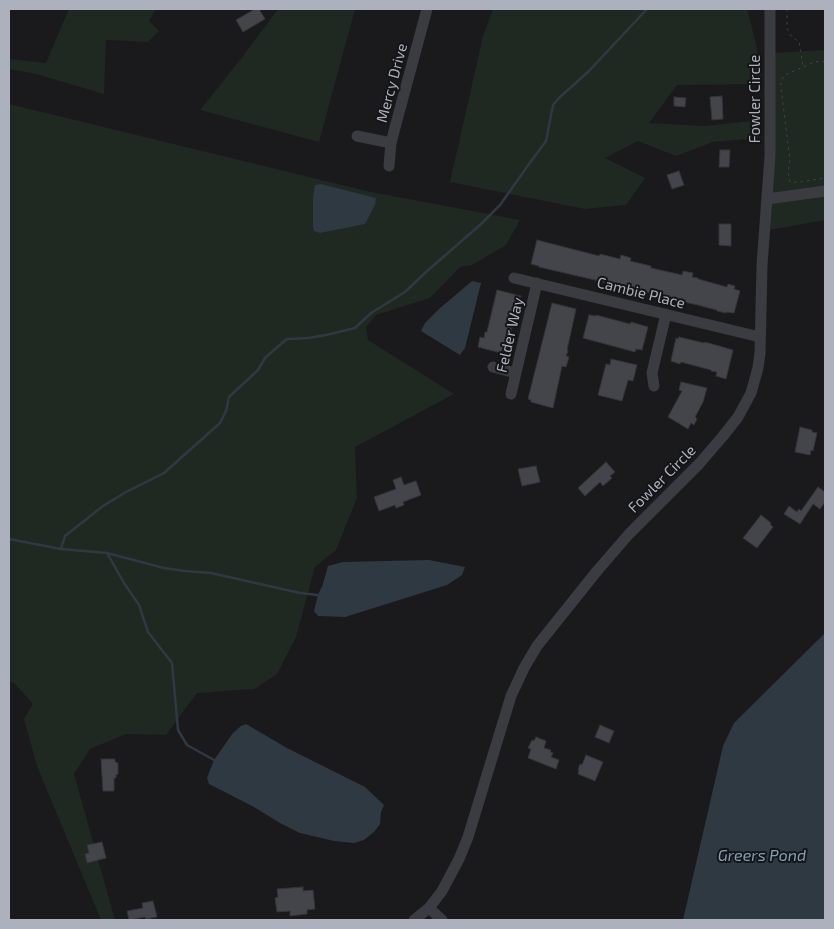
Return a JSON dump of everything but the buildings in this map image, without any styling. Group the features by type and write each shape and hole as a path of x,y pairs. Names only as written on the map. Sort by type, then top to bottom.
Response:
{"street":[{"name":"Mercy Drive","path":"388,166 392,143 427,9"},
{"name":"Fowler Circle","path":"414,920 429,908 442,891 459,859 468,837 511,696 537,646 597,570 629,534 699,464 738,417 751,393 759,360 762,265 767,200 770,137 770,9"},
{"path":"357,136 392,143"},
{"path":"767,200 825,191"},
{"name":"Cambie Place","path":"514,278 760,337"},
{"name":"Felder Way","path":"511,394 537,283"},
{"path":"654,386 652,373 666,314"},
{"path":"493,367 516,372"},
{"path":"429,908 442,920"}],"path":[{"path":"787,9 786,28 791,36 799,42 803,67"},
{"path":"825,61 814,62 785,75 781,81 790,160 788,177 790,182 825,178"}],"shaded area":[{"path":"69,9 156,9 149,21 159,31 148,42 106,40 104,94 36,74 9,69 9,59 46,63"},
{"path":"278,9 355,9 319,142 200,110"},
{"path":"493,9 747,9 756,44 762,84 677,85 649,123 705,126 759,120 758,138 713,142 676,156 638,141 605,158 645,178 626,205 585,209 450,182 483,36"},
{"path":"825,50 825,220 770,230 773,53"},
{"path":"9,104 371,192 520,220 506,245 472,265 460,267 430,298 376,315 366,327 368,340 454,394 355,447 357,498 336,550 315,567 296,637 277,674 254,689 197,693 166,735 126,734 90,749 74,774 115,920 101,920 37,766 24,719 33,704 15,684 9,681"}],"water":[{"path":"321,184 376,198 375,205 365,224 320,233 314,231 313,197 315,185"},
{"path":"472,281 481,283 465,348 460,355 421,331 425,323 439,309"},
{"path":"429,560 465,567 462,575 447,585 345,617 318,616 314,611 328,566 343,562"},
{"name":"Greers Pond","path":"825,633 825,920 683,920 723,746 734,723"},
{"path":"246,724 287,748 365,787 384,805 380,824 374,832 364,840 354,843 334,841 300,833 209,784 207,778 214,760 233,733"}],"waterway":[{"path":"61,549 65,536 103,506 164,473 220,423 226,411 229,397 258,370 265,358 287,339 308,338 355,328 371,313 405,292 480,225 500,205 546,141 553,105 589,71 647,9"},
{"path":"9,539 61,549 107,553 164,568 211,573 300,593 318,595"},
{"path":"107,553 139,605 148,632 172,663 178,730 187,745 214,760"}]}
